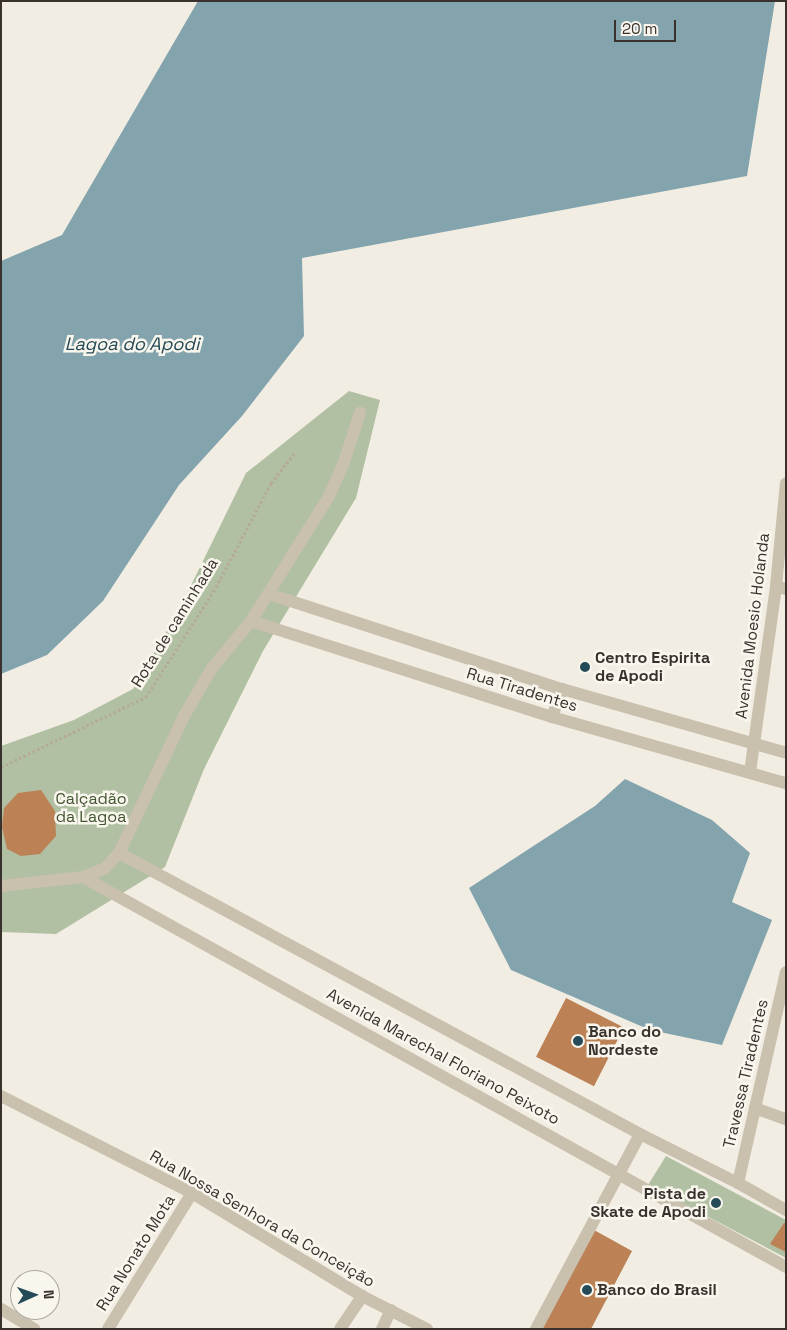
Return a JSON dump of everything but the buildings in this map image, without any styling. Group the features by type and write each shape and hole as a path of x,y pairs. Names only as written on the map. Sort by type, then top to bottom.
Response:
{"street":[{"path":"1,886 83,877 104,868 119,853 184,716 212,668 269,594 329,496 343,465 360,413"},
{"name":"Avenida Moesio Holanda","path":"750,772 781,587 786,484"},
{"name":"Rua Tiradentes","path":"269,594 562,689 786,753"},
{"name":"Rua Tiradentes","path":"250,621 552,717 786,783"},
{"path":"552,717 562,689"},
{"name":"Avenida Marechal Floriano Peixoto","path":"119,853 640,1134 738,1183 786,1210"},
{"name":"Avenida Marechal Floriano Peixoto","path":"83,877 786,1267"},
{"name":"Travessa Tiradentes","path":"738,1183 786,972"},
{"name":"Rua Nossa Senhora da Conceição","path":"1,1096 192,1194 362,1296 427,1329"},
{"path":"755,1108 786,1119"},
{"path":"536,1329 640,1134"},
{"name":"Rua Nonato Mota","path":"108,1329 192,1194"},
{"path":"340,1329 362,1296"},
{"path":"1,1309 34,1329"},
{"path":"382,1329 391,1310"}],"path":[{"name":"Rota de caminhada","path":"1,767 146,697 216,588 270,484 295,452"}],"green space":[{"name":"Calçadão da Lagoa","path":"349,391 380,400 356,498 263,651 204,769 165,867 56,934 1,932 1,746 74,720 133,689 179,610 246,473"},
{"name":"Pista de Skate de Apodi","path":"666,1156 786,1220 786,1258 648,1185"}],"water":[{"name":"Lagoa do Apodi","path":"198,1 775,1 747,176 302,258 304,336 242,416 179,485 103,601 47,655 1,674 1,261 62,235"},
{"path":"625,779 712,820 750,853 732,902 772,920 722,1045 650,1030 511,970 469,888 595,806"}],"place":[{"name":"Centro Espirita de Apodi","path":"585,667"},
{"name":"Banco do Nordeste","path":"578,1041"},
{"name":"Pista de Skate de Apodi","path":"716,1203"},
{"name":"Banco do Brasil","path":"587,1290"}]}
